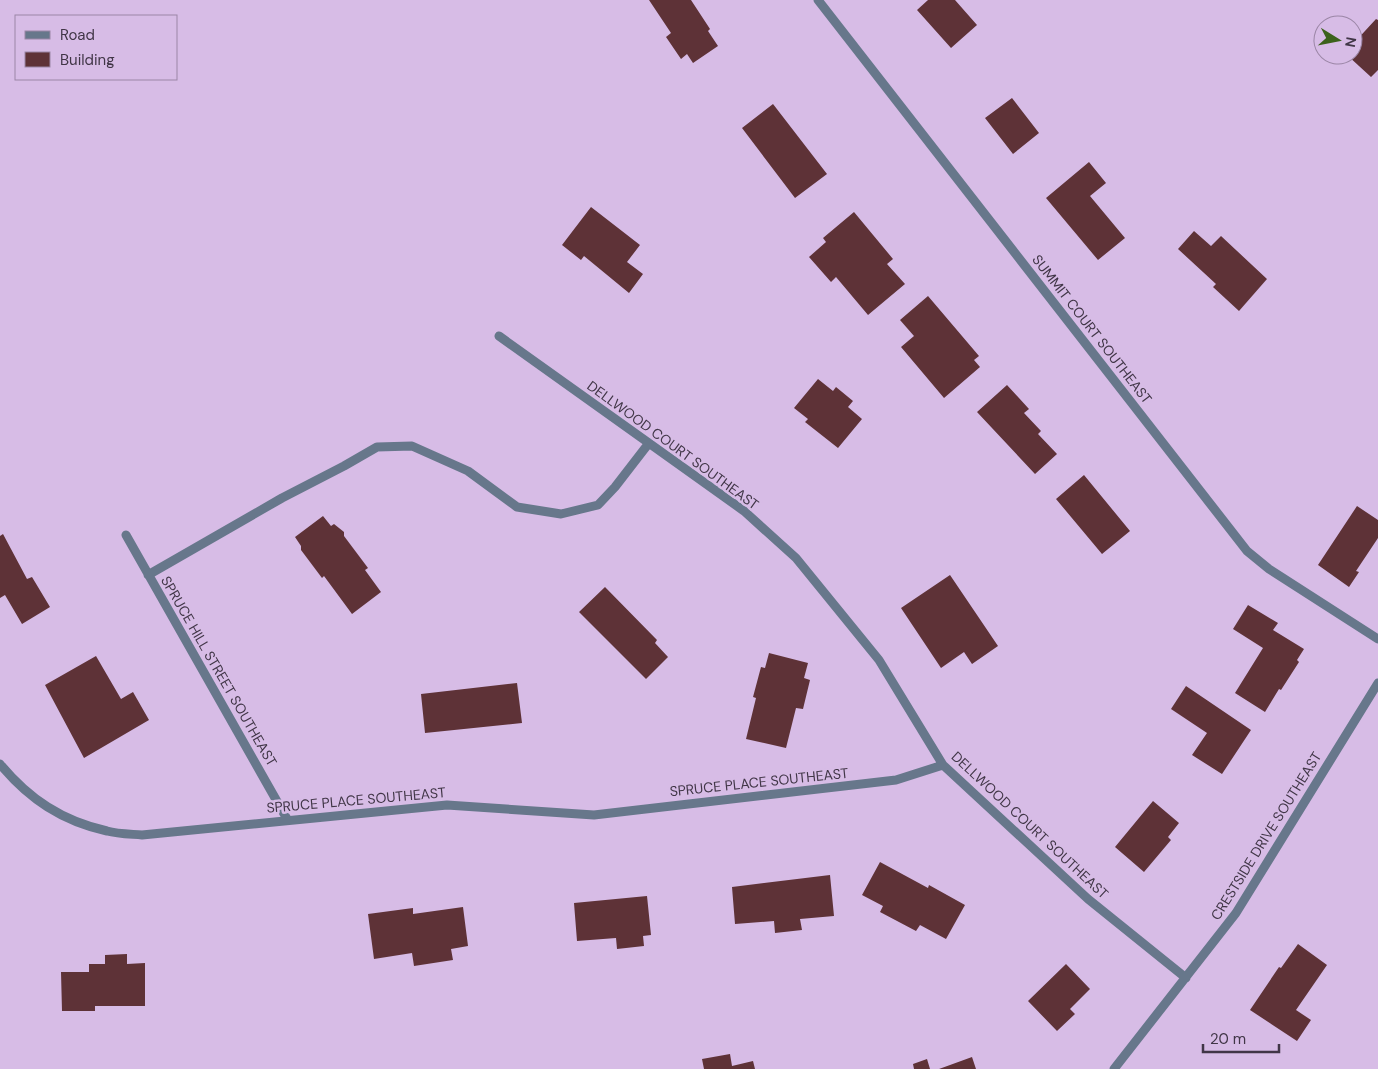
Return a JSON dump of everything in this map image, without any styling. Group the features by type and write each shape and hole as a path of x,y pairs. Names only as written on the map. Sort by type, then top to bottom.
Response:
{"street":[{"name":"SUMMIT COURT SOUTHEAST","path":"818,0 1247,551 1269,569 1378,639"},
{"name":"DELLWOOD COURT SOUTHEAST","path":"499,336 744,511 796,558 879,660 943,765 1088,899 1186,978"},
{"path":"148,575 282,498 377,447 412,446 468,471 517,508 561,514 598,505 615,487 648,443"},
{"name":"SPRUCE HILL STREET SOUTHEAST","path":"126,535 287,820"},
{"name":"CRESTSIDE DRIVE SOUTHEAST","path":"1114,1069 1236,913 1378,683"},
{"name":"SPRUCE PLACE SOUTHEAST","path":"0,764 38,802 70,820 107,832 142,835 447,805 594,815 896,780 943,765"}],"building":[{"path":"649,0 691,0 710,29 708,31 718,46 693,63 687,54 681,59 666,37 671,33"},
{"path":"928,0 955,0 977,25 951,48 917,10"},
{"path":"1376,19 1378,20 1378,70 1371,77 1358,65 1363,65 1363,33"},
{"path":"1012,98 1039,133 1013,154 985,118"},
{"path":"773,104 827,174 795,198 742,128"},
{"path":"1089,162 1106,183 1090,196 1125,238 1098,260 1046,198"},
{"path":"591,207 640,245 627,262 643,274 629,293 584,256 581,260 562,245"},
{"path":"854,212 893,259 887,264 905,284 868,315 836,277 831,282 809,257 826,242 823,238"},
{"path":"1194,231 1211,246 1221,236 1267,279 1239,311 1213,287 1216,284 1178,249"},
{"path":"928,296 979,356 974,360 980,367 944,398 901,347 914,336 900,320"},
{"path":"818,379 833,391 836,387 853,401 848,407 862,419 838,448 805,422 808,419 794,408"},
{"path":"1007,385 1029,409 1024,413 1041,431 1038,434 1057,454 1035,474 977,412"},
{"path":"1084,475 1130,531 1102,554 1056,499"},
{"path":"1357,506 1378,520 1378,538 1356,571 1359,572 1349,587 1318,565"},
{"path":"323,516 331,526 334,524 344,532 344,536 368,568 365,570 381,592 352,614 324,576 322,578 301,550 301,546 295,537"},
{"path":"3,534 27,579 32,577 50,607 22,624 5,595 0,598 0,536"},
{"path":"950,575 998,646 972,664 964,652 941,668 901,608"},
{"path":"605,587 657,640 655,643 668,657 646,679 579,612"},
{"path":"1248,605 1278,623 1273,630 1304,649 1297,660 1299,662 1265,712 1235,693 1263,648 1233,629"},
{"path":"769,653 808,663 804,678 810,680 803,709 796,708 786,748 746,739 756,698 753,697 761,667 765,668"},
{"path":"96,656 121,699 133,692 149,720 84,758 45,685"},
{"path":"517,683 522,723 425,733 421,694"},
{"path":"1186,686 1251,730 1222,774 1192,755 1207,733 1171,709"},
{"path":"1153,801 1179,823 1168,837 1171,840 1144,872 1115,847"},
{"path":"880,862 928,888 929,885 965,905 946,939 920,925 916,931 880,912 883,906 862,895"},
{"path":"830,875 834,916 800,919 802,930 775,933 774,921 735,924 732,887"},
{"path":"647,896 651,935 643,936 644,946 617,949 616,938 577,941 574,903"},
{"path":"463,907 468,946 451,949 453,960 414,966 412,953 374,959 368,914 413,908 413,914"},
{"path":"1298,944 1327,965 1296,1010 1311,1020 1297,1041 1250,1010 1279,967 1281,968"},
{"path":"127,954 127,964 145,963 145,1006 95,1006 95,1011 62,1011 61,972 89,972 89,964 105,964 105,955"},
{"path":"1066,964 1090,989 1070,1009 1075,1014 1057,1031 1028,1001"},
{"path":"730,1054 732,1066 753,1061 755,1069 704,1069 702,1059"},
{"path":"972,1057 976,1069 939,1069"},
{"path":"927,1059 930,1069 914,1069 913,1064"}]}
